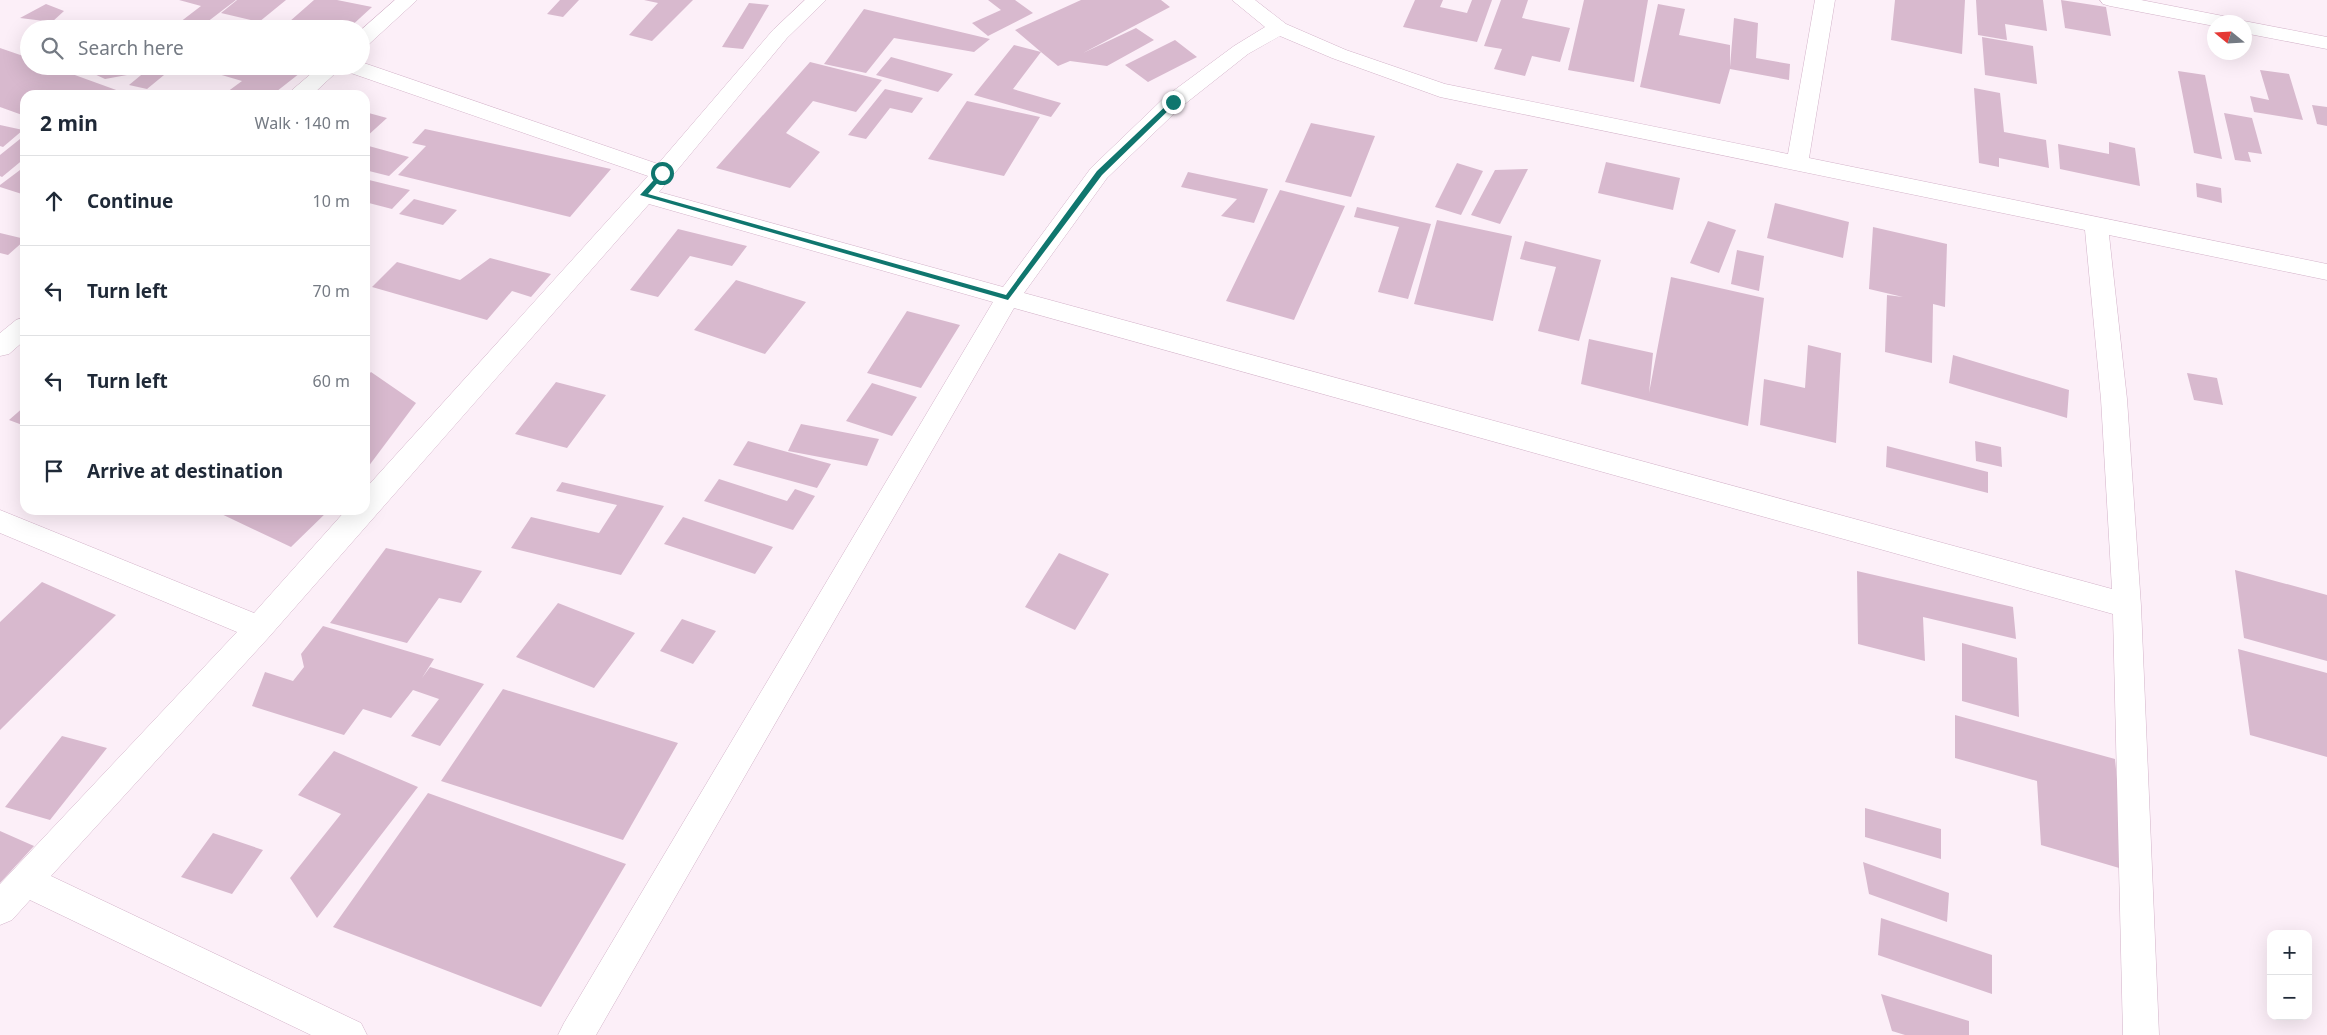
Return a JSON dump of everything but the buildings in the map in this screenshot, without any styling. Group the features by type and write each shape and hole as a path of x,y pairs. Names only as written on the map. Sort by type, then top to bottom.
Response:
{"street":[{"path":"370,33 407,0"},
{"path":"370,502 644,195 780,34 816,0"},
{"path":"1242,0 1279,28 1339,54 1440,90 2327,272"},
{"path":"1797,164 1825,0"},
{"path":"2110,0 2207,19"},
{"path":"576,1035 1008,298 1100,173 1173,102 1241,50 1279,28"},
{"path":"2252,29 2327,43"},
{"path":"370,72 662,173"},
{"path":"305,90 322,75"},
{"path":"644,195 1008,298 2127,606"},
{"path":"2096,225 2114,399 2127,606 2141,1035"},
{"path":"0,347 20,330"},
{"path":"0,908 259,628 359,515"},
{"path":"0,521 259,628"},
{"path":"25,881 348,1035"}],"route":[{"path":"662,173 644,195 1008,298 1100,173 1173,102"}]}
